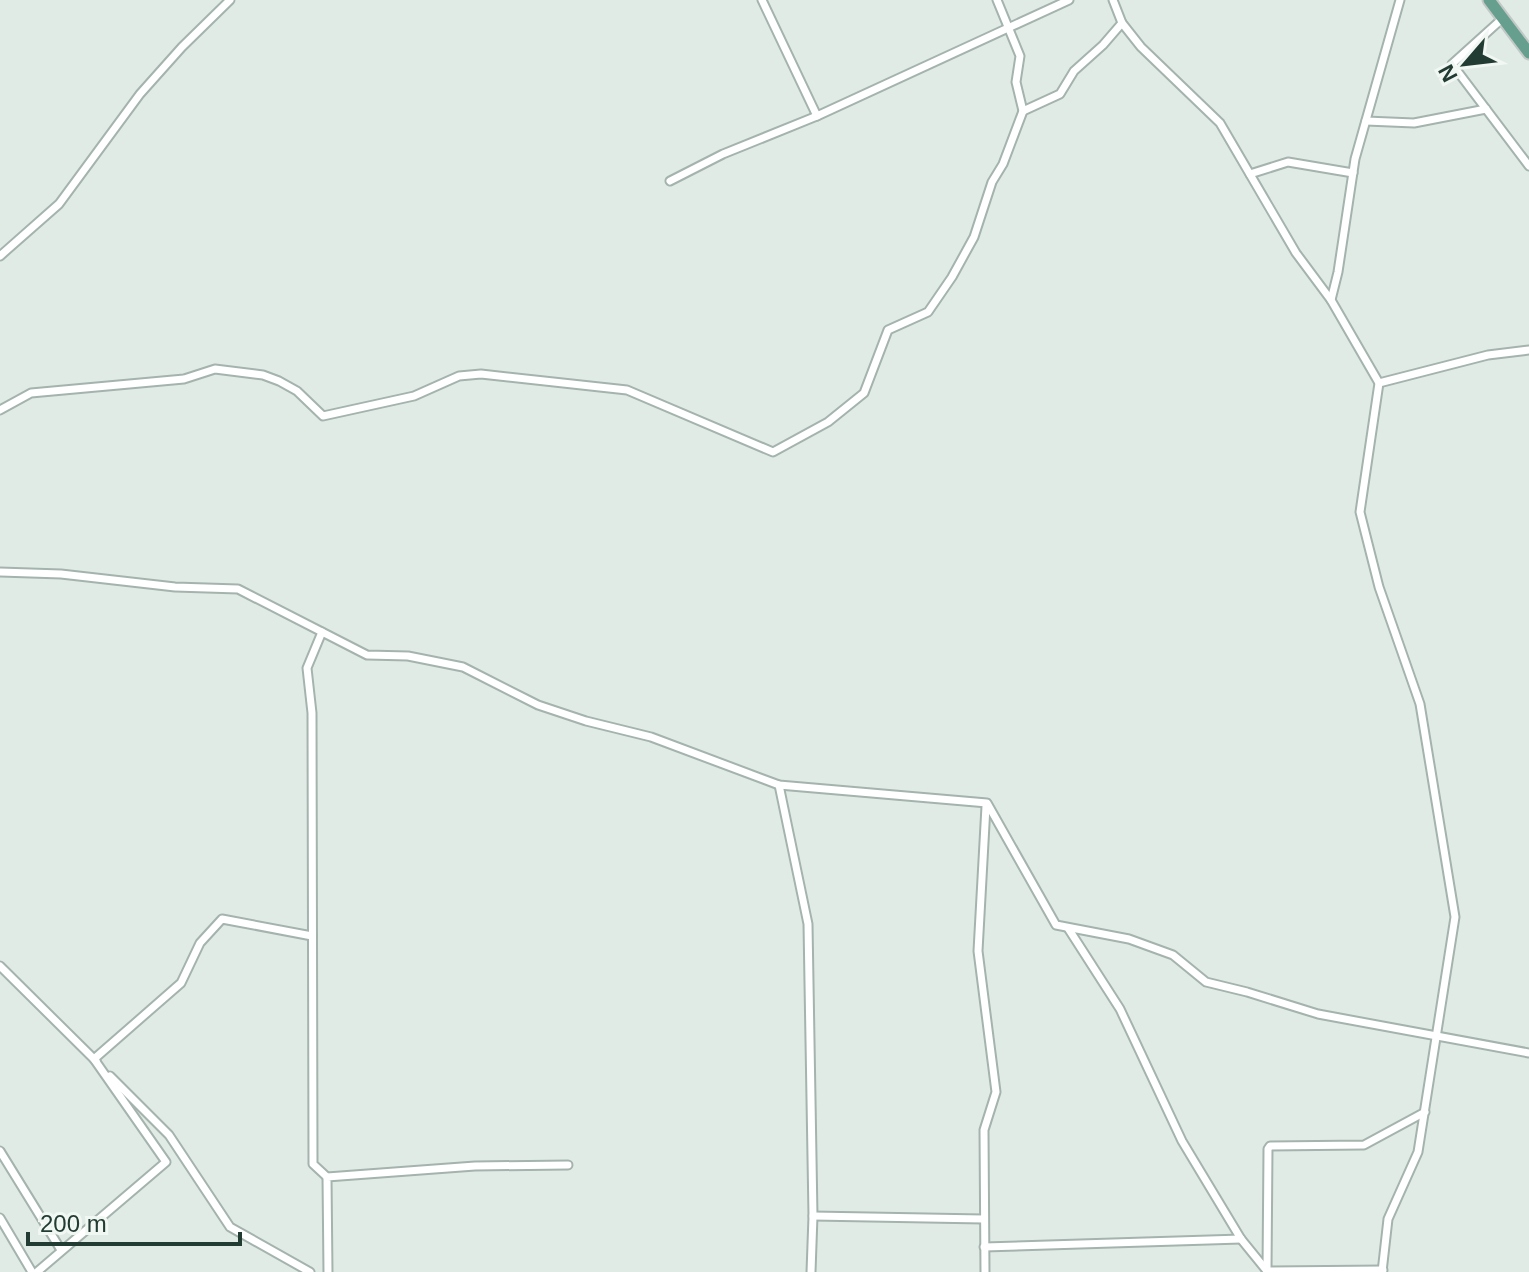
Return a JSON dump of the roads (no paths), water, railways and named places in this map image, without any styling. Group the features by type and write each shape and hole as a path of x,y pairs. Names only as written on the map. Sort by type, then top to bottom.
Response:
{"main road":[{"path":"1489,0 1529,53"}],"street":[{"path":"0,256 59,204 140,94 230,0"},
{"path":"762,0 817,116"},
{"path":"0,410 31,393 184,379 215,369 263,375 279,381 297,391 323,416 414,396 459,376 481,374 627,390 773,452 828,422 864,393 888,330 928,312 974,237 992,182 1003,164 1023,111 1016,82 1020,56 997,0"},
{"path":"670,181 723,154 817,116 1069,0"},
{"path":"1113,0 1122,23 1141,47 1220,123 1296,253 1331,300 1379,383 1360,512 1379,587 1420,704 1455,917 1418,1152 1388,1219 1383,1271 1267,1272"},
{"path":"1331,300 1353,173 1400,0"},
{"path":"1503,18 1452,64 1529,166"},
{"path":"1023,111 1060,94 1074,71 1122,23"},
{"path":"1366,121 1414,123 1486,109"},
{"path":"1250,174 1288,162 1353,173"},
{"path":"1379,383 1488,355 1529,350"},
{"path":"0,572 61,574 175,587 238,589 367,655 408,656 463,667 538,705 651,737 779,785 987,803"},
{"path":"322,632 307,668 312,713 313,1164 327,1177 328,1272"},
{"path":"779,785 808,924 813,1216 811,1272"},
{"path":"987,803 1056,925 1129,939 1173,955 1206,982 1318,1014 1529,1053"},
{"path":"985,1272 984,1130 996,1092 978,951 987,803"},
{"path":"94,1059 181,983 200,943 222,919 312,936"},
{"path":"1068,928 1120,1009 1182,1141 1241,1239 1267,1272"},
{"path":"0,966 169,1135 230,1227 310,1272"},
{"path":"0,1218 35,1272 166,1162 94,1059"},
{"path":"1267,1272 1270,1146 1364,1145 1425,1112"},
{"path":"0,1151 61,1250"},
{"path":"327,1177 475,1166 568,1165"},
{"path":"813,1216 983,1219"},
{"path":"984,1247 1241,1239"}]}
